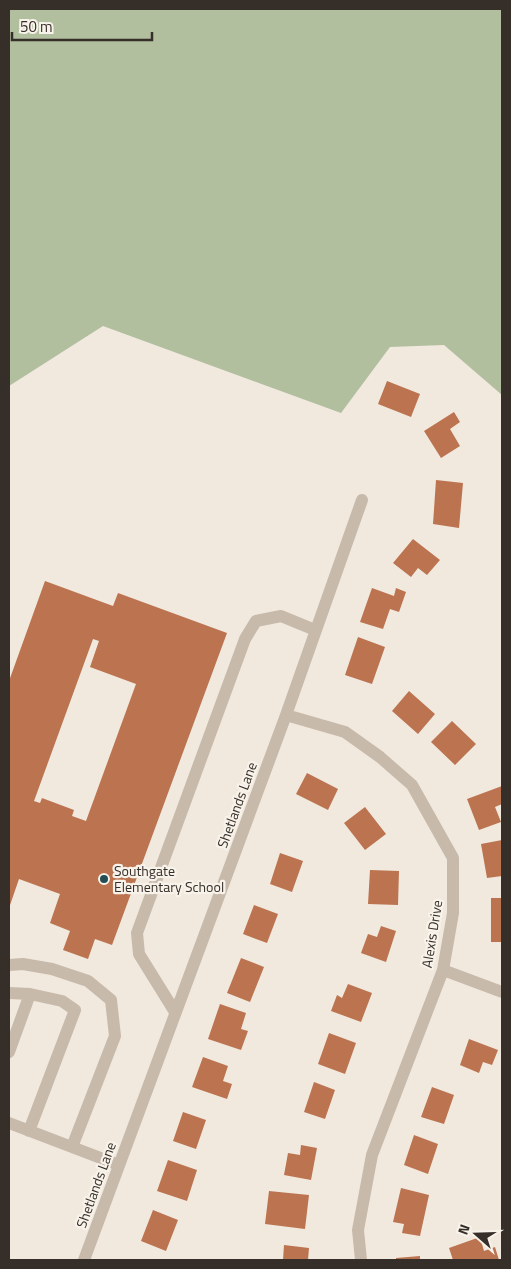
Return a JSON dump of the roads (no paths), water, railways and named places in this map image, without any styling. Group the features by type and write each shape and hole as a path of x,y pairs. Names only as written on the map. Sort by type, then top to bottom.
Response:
{"street":[{"name":"Shetlands Lane","path":"84,1260 286,715 362,500"},
{"path":"176,1012 139,954 137,933 147,905 244,639 256,621 281,616 315,630"},
{"name":"Alexis Drive","path":"286,715 345,732 380,757 412,785 453,858 453,913 443,970 372,1155 358,1230 361,1260"},
{"path":"9,965 23,964 52,968 88,981 111,1000 115,1036 72,1147"},
{"path":"443,970 502,992"},
{"path":"9,993 30,994 62,1001 76,1010 29,1131"},
{"path":"9,1052 30,994"},
{"path":"9,1123 119,1165"}],"place":[{"name":"Southgate Elementary School","path":"104,879"}]}
